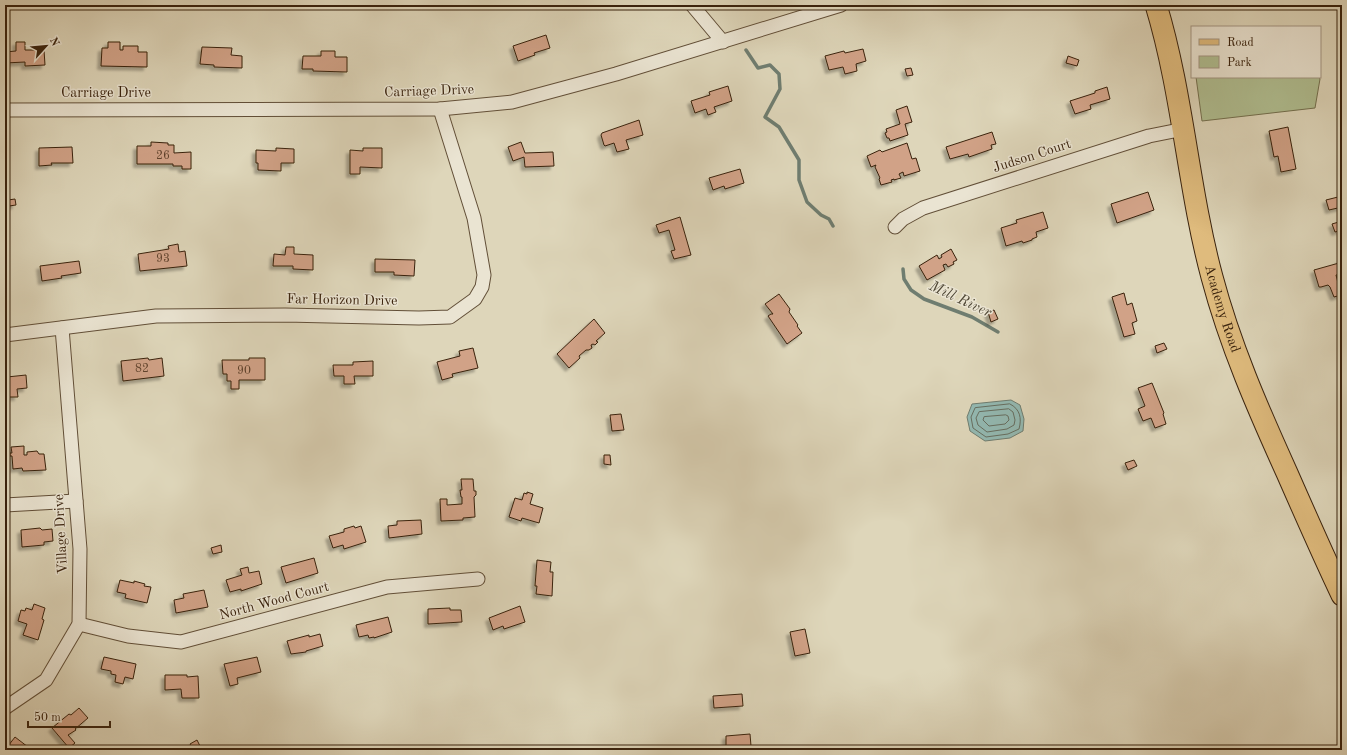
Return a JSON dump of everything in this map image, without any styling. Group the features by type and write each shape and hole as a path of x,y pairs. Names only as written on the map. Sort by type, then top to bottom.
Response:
{"main road":[{"name":"Academy Road","path":"1156,5 1173,73 1204,240 1229,336 1259,411 1342,595"}],"street":[{"path":"692,5 723,42"},
{"name":"Carriage Drive","path":"5,110 440,109 512,102 616,74 841,5"},
{"name":"Far Horizon Drive","path":"5,335 156,316 285,315 420,318 450,317 474,300 482,287 484,275 474,218 440,109"},
{"name":"Judson Court","path":"895,227 903,219 923,208 1149,136 1184,129"},
{"name":"Village Drive","path":"5,708 46,680 79,624 80,549 62,328"},
{"path":"5,505 76,501"},
{"name":"North Wood Court","path":"79,624 128,636 181,642 387,588 478,579"}],"green space":[{"path":"1196,78 1320,79 1315,108 1202,121"}],"water":[{"path":"1011,400 1020,405 1024,419 1023,431 1010,438 985,441 970,431 967,417 972,404"}],"building":[{"path":"546,35 550,48 534,53 535,55 518,61 513,46"},
{"path":"16,42 25,42 25,50 44,50 45,65 25,66 25,62 5,63 5,52 16,51"},
{"path":"108,42 120,42 120,50 123,50 123,46 138,46 138,52 147,52 147,67 101,66 102,48 108,48"},
{"path":"202,47 232,48 231,55 242,56 242,68 214,67 214,65 200,64"},
{"path":"863,49 866,61 856,64 857,71 845,74 843,67 829,70 825,56 844,51 845,53"},
{"path":"321,51 335,51 335,57 347,57 347,72 313,71 313,69 302,69 303,56 321,56"},
{"path":"1068,56 1079,60 1077,66 1066,63"},
{"path":"911,68 913,75 907,76 905,69"},
{"path":"728,86 732,101 714,107 716,112 708,115 706,109 695,113 691,101 710,95 709,92"},
{"path":"1107,87 1110,99 1090,105 1091,109 1075,114 1070,101 1095,93 1095,91"},
{"path":"907,106 912,122 905,124 908,135 890,141 885,133 887,132 886,129 900,124 896,110"},
{"path":"639,120 643,135 626,140 629,149 617,152 614,143 604,145 601,135 602,133"},
{"path":"1288,127 1296,169 1281,172 1278,156 1274,157 1269,131"},
{"path":"992,132 996,144 991,145 992,149 969,157 968,154 950,159 946,147"},
{"path":"151,142 168,143 168,145 174,145 174,153 191,152 191,169 182,169 182,166 173,166 173,164 137,164 137,146 151,146"},
{"path":"521,142 525,153 553,152 554,166 525,167 524,157 513,161 508,147"},
{"path":"907,143 912,159 916,158 920,171 904,176 903,172 899,174 901,178 891,180 892,182 881,185 880,178 875,167 876,165 871,167 867,156 880,150 882,152"},
{"path":"72,147 73,163 51,163 52,165 39,166 39,148"},
{"path":"276,148 294,149 294,163 281,163 281,171 258,170 258,163 256,163 256,150 276,151"},
{"path":"363,148 382,148 382,168 360,167 360,174 350,174 350,150 363,151"},
{"path":"740,169 744,183 725,189 724,186 713,190 709,178"},
{"path":"1148,192 1154,210 1117,223 1111,204"},
{"path":"1342,196 1342,207 1329,210 1326,200"},
{"path":"15,199 16,205 9,206 8,200"},
{"path":"1043,212 1048,228 1036,232 1037,237 1032,240 1023,243 1022,241 1006,246 1001,228 1017,223 1016,220"},
{"path":"680,217 691,255 674,259 671,251 675,250 669,230 659,233 656,225"},
{"path":"1342,221 1342,230 1335,232 1332,224"},
{"path":"178,244 179,252 185,251 187,266 140,271 138,254 169,249 168,246"},
{"path":"286,247 294,247 294,254 313,255 313,270 293,269 293,266 273,266 274,254 285,255"},
{"path":"951,249 957,260 953,262 954,264 948,267 946,264 943,265 945,270 927,280 919,266 937,255 939,259 942,257 941,255"},
{"path":"375,259 415,260 414,276 394,275 394,272 375,272"},
{"path":"1342,260 1342,274 1336,275 1338,283 1342,282 1342,291 1341,295 1334,297 1328,285 1319,287 1314,270 1339,263 1338,261"},
{"path":"79,261 81,273 42,281 40,266"},
{"path":"1124,293 1127,305 1132,303 1137,321 1132,323 1135,334 1124,337 1112,297"},
{"path":"779,294 790,309 789,312 802,333 787,344 768,316 773,314 765,304"},
{"path":"994,310 998,319 991,322 988,312"},
{"path":"594,319 605,333 596,341 598,342 595,345 591,345 592,348 586,350 579,356 580,358 569,368 557,354"},
{"path":"1164,343 1167,349 1157,353 1155,346"},
{"path":"473,348 478,368 452,374 453,377 442,380 437,362 460,356 459,351"},
{"path":"148,358 149,360 162,358 164,376 123,381 121,361"},
{"path":"249,358 265,358 265,380 239,380 239,389 231,389 231,381 227,381 227,374 223,374 222,360 249,360"},
{"path":"373,361 373,376 354,376 355,384 344,384 344,376 334,376 333,365 353,365 353,362"},
{"path":"5,375 7,377 26,375 27,388 17,389 18,397 8,397 7,390 5,390"},
{"path":"1152,383 1164,413 1166,424 1155,428 1151,418 1143,421 1138,409 1145,406 1138,388"},
{"path":"621,414 624,430 612,431 610,415"},
{"path":"24,446 24,455 27,455 27,452 37,451 39,454 44,454 46,470 23,471 22,468 13,469 12,456 10,456 10,453 12,453 11,447"},
{"path":"604,455 610,455 611,465 604,464"},
{"path":"1134,460 1137,466 1128,470 1125,463"},
{"path":"461,479 473,479 474,491 476,491 476,495 474,497 475,517 463,518 463,520 441,521 440,499 447,499 447,505 462,504 460,490 462,490"},
{"path":"527,492 533,494 530,504 543,508 539,523 522,518 521,521 509,517 515,498 522,500 524,493 527,494"},
{"path":"421,520 422,534 389,538 388,526 397,525 397,521"},
{"path":"354,526 355,528 361,526 366,542 344,549 343,545 333,548 329,536 344,532 344,529"},
{"path":"40,528 42,530 52,529 53,541 44,542 44,545 22,547 21,530"},
{"path":"221,545 222,552 213,554 211,548"},
{"path":"314,558 318,573 286,583 281,567"},
{"path":"537,560 551,562 550,572 553,572 552,596 536,594 537,586 535,586"},
{"path":"248,567 249,573 259,571 262,584 241,591 241,589 230,592 226,580 242,575 240,569"},
{"path":"120,580 134,583 134,581 145,584 144,586 151,587 147,603 125,598 126,594 117,592"},
{"path":"204,590 208,607 176,613 174,600 184,598 183,594"},
{"path":"34,604 45,608 42,619 44,620 38,640 23,635 27,624 18,621 21,610 25,611 26,608 32,610"},
{"path":"520,606 525,622 504,629 503,626 493,630 489,618"},
{"path":"450,608 450,610 461,610 462,622 428,624 428,609"},
{"path":"388,617 392,632 374,638 369,638 368,635 359,637 356,625"},
{"path":"805,629 810,653 795,656 790,632"},
{"path":"320,634 323,646 306,652 291,654 287,641 309,635 309,637"},
{"path":"104,657 136,664 133,679 125,677 123,684 115,682 116,675 111,674 111,671 101,669"},
{"path":"257,657 261,672 237,678 238,684 230,686 224,664"},
{"path":"165,675 187,675 187,677 198,676 199,698 182,698 181,689 165,690"},
{"path":"742,694 743,706 714,708 713,696"},
{"path":"79,708 88,718 75,729 76,730 68,735 75,743 69,748 52,728"},
{"path":"750,734 751,746 726,747 726,736"},
{"path":"15,737 28,747 26,750 5,750"},
{"path":"197,740 200,746 193,749 190,744"}],"waterway":[{"name":"Mill River","path":"746,50 758,68 770,65 779,74 780,89 765,117 779,127 799,160 799,180 807,202 821,215 829,219 833,226"},
{"name":"Mill River","path":"903,269 904,279 911,290 924,299 972,317 998,332"}]}
